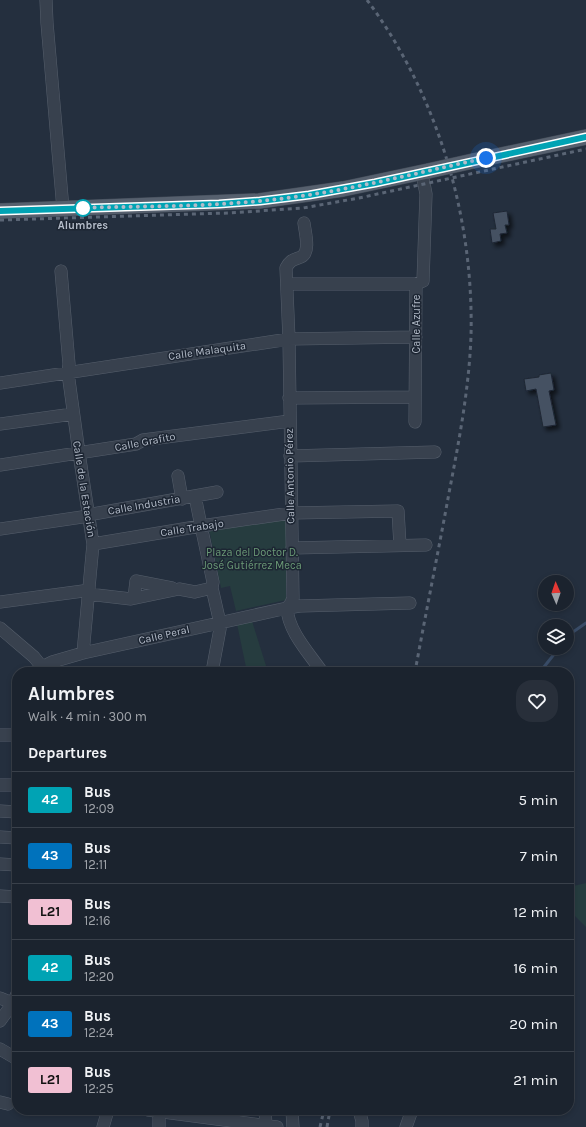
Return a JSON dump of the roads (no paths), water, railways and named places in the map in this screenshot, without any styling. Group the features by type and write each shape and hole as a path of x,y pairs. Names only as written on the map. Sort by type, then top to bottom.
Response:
{"main road":[{"path":"0,211 260,201 343,189 586,137"}],"street":[{"path":"46,0 45,22 63,209"},
{"path":"416,284 423,281 424,278 426,194 425,172"},
{"name":"Calle Antonio Pérez","path":"286,608 291,603 293,598 289,339 286,268 289,262 294,258 305,253 304,223"},
{"name":"Calle de la Estación","path":"61,270 68,373 78,453 93,544 83,653"},
{"name":"Calle Azufre","path":"287,284 416,284 415,422"},
{"name":"Calle Malaquita","path":"0,383 289,339 416,337"},
{"path":"289,398 415,397"},
{"path":"0,424 73,414"},
{"name":"Calle Grafito","path":"0,465 136,444 143,440 290,421"},
{"path":"290,456 435,452"},
{"path":"178,476 182,498"},
{"name":"Calle Industria","path":"0,530 216,492"},
{"path":"195,496 220,623 213,667"},
{"name":"Calle Trabajo","path":"93,544 200,526 291,514 398,511 400,545"},
{"path":"292,548 426,545"},
{"path":"134,598 136,581 194,592 212,588"},
{"path":"0,602 83,591 88,593 134,598 179,589"},
{"name":"Calle Peral","path":"46,667 52,662 83,653 286,608 300,606 410,603"},
{"path":"286,608 291,628 318,667"},
{"path":"0,628 42,667"},
{"path":"0,735 12,735"},
{"path":"0,785 12,785"},
{"path":"0,811 12,812"},
{"path":"0,837 12,838"},
{"path":"0,864 12,865"},
{"path":"0,896 12,897"},
{"path":"0,998 12,1000"},
{"path":"0,1021 12,1006"},
{"path":"0,1049 12,1057"},
{"path":"103,1127 107,1115"},
{"path":"155,1115 159,1127"},
{"path":"201,1115 272,1126"},
{"path":"267,1115 272,1126"},
{"path":"292,1115 293,1127"},
{"path":"360,1115 362,1127"},
{"path":"406,1127 410,1115"}],"waterway":[{"path":"574,631 586,623"},
{"path":"544,667 553,655"}],"railway":[{"path":"367,0 392,37 414,76 432,117 447,159 458,203 466,247 470,292 470,356 463,415 416,667"},
{"path":"0,220 228,213 303,208 359,198 586,149"},
{"path":"320,1127 323,1115"},
{"path":"327,1127 329,1115"}],"place":[{"name":"Alumbres","path":"83,208"}],"park label":[{"name":"Plaza del Doctor D. José Gutiérrez Meca","path":"252,558"}]}
